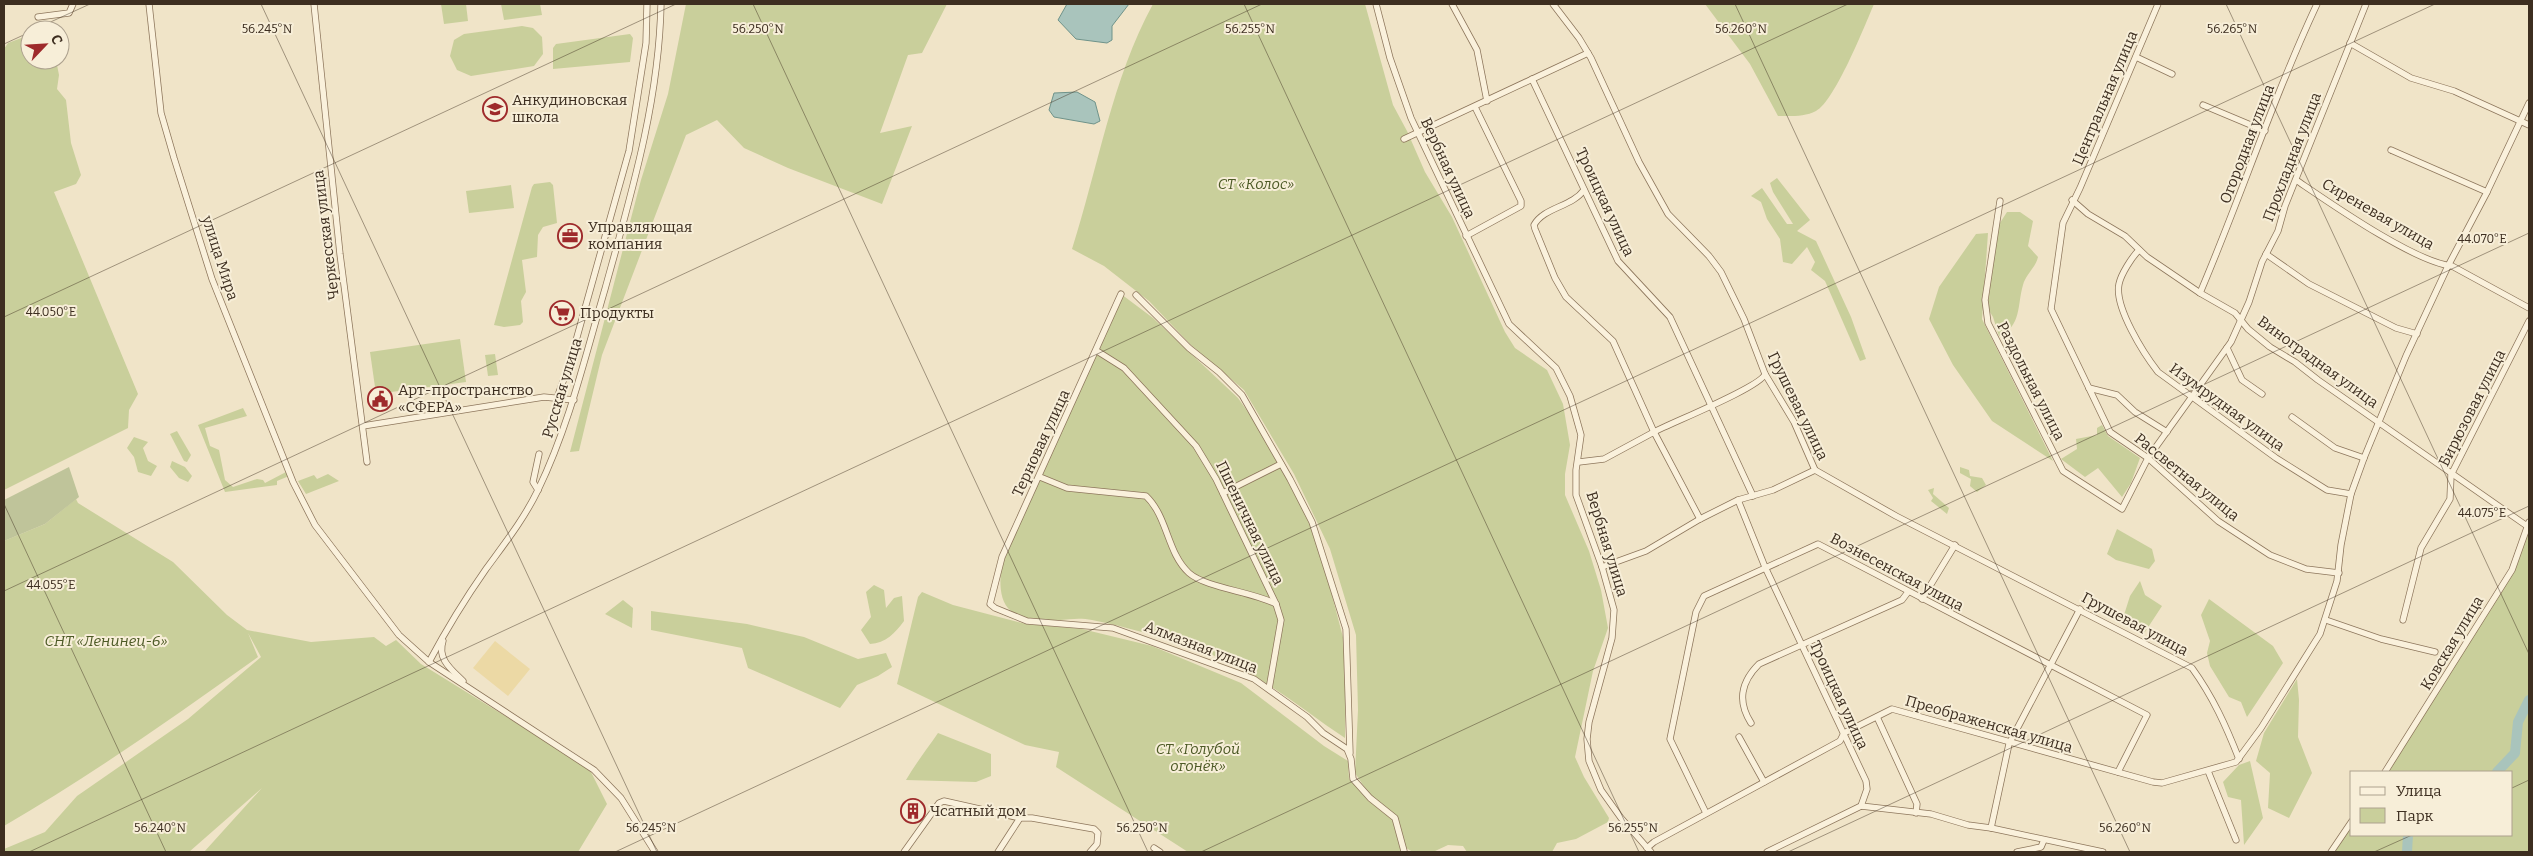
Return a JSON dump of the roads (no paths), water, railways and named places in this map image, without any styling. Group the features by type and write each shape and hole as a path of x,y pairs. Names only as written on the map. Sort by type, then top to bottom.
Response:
{"street":[{"path":"38,17 69,13 73,4"},
{"name":"улица Мира","path":"149,4 161,113 174,158 226,316 306,509 314,525 392,627 428,662 471,690"},
{"name":"Черкесская улица","path":"314,4 340,254 367,462"},
{"path":"557,398 570,362 629,151 646,43 647,4"},
{"name":"Русская улица","path":"428,662 486,569 521,522 538,490 563,434 638,168 650,115 660,41 661,4"},
{"name":"Вербная улица","path":"1376,4 1390,58 1411,118 1509,324 1556,368 1565,384 1581,435 1579,462 1576,470 1576,495 1612,596 1614,624 1590,722 1587,745 1589,761 1601,790 1620,818 1649,850"},
{"path":"1452,4 1477,50 1487,101"},
{"name":"Грушевая улица","path":"1553,4 1588,53 1639,162 1668,214 1709,256 1721,272 1744,319 1766,374 1794,422 1815,470 1896,516 2192,668 2209,692 2221,714 2239,759"},
{"name":"Центральная улица","path":"2072,200 2084,179 2158,4"},
{"name":"Огородная улица","path":"2200,293 2298,45 2317,4"},
{"name":"Прохладная улица","path":"2122,510 2148,458 2227,348 2241,319 2366,4"},
{"path":"2350,43 2411,78 2454,91 2529,125"},
{"path":"1404,139 1588,53"},
{"path":"2136,57 2172,74"},
{"name":"Троицкая улица","path":"1532,79 1618,261 1670,317 1753,496"},
{"path":"2239,759 2312,649 2326,620 2339,573 2351,494 2364,458 2448,266 2487,192 2529,103"},
{"path":"2203,105 2265,132"},
{"path":"1466,236 1521,206 1522,201 1474,107"},
{"path":"2391,150 2487,192"},
{"name":"Сиреневая улица","path":"2296,180 2335,206 2404,247 2448,266 2529,308"},
{"path":"1584,190 1577,199 1539,218 1534,225 1555,278 1566,297 1613,341 1654,432 1700,519"},
{"name":"Виноградная улица","path":"2072,200 2088,214 2125,236 2139,250 2200,293 2235,313 2248,329 2270,347 2295,362 2423,452 2451,475 2528,524"},
{"name":"Рассветная улица","path":"2072,200 2063,223 2051,309 2110,432 2148,458 2218,520 2270,555 2306,569 2339,573"},
{"name":"Раздольная улица","path":"2000,201 1985,300 1988,324 2063,471 2122,510"},
{"name":"Изумрудная улица","path":"2139,250 2120,282 2119,294 2122,308 2146,357 2158,372 2276,458 2327,490 2351,494"},
{"path":"2266,254 2309,284 2396,328 2417,334"},
{"name":"Терновая улица","path":"992,606 1002,557 1040,477 1121,294"},
{"path":"1136,295 1189,348 1232,384 1248,406 1281,464 1316,532 1344,620 1348,652 1350,755 1353,780 1370,798 1395,818 1405,852"},
{"name":"Бирюзовая улица","path":"2403,620 2422,548 2450,499 2451,475 2529,321"},
{"path":"2227,348 2242,380 2262,394"},
{"name":"Пшеничная улица","path":"1097,351 1124,368 1196,446 1223,493 1276,604 1281,620 1269,689"},
{"path":"1579,462 1604,459 1654,432 1759,382 1766,374"},
{"path":"2089,388 2117,395 2135,412 2167,432"},
{"path":"363,426 544,397 574,400"},
{"path":"2292,417 2335,448 2364,458"},
{"path":"538,490 533,482 539,454"},
{"path":"1223,493 1281,464"},
{"path":"1602,567 1646,551 1700,519 1738,500 1773,490 1815,470"},
{"path":"1040,477 1067,488 1146,496 1154,504 1180,560 1190,574 1218,585 1263,597 1276,604"},
{"name":"Троицкая улица","path":"1738,500 1764,567 1866,781 1867,789 1861,806"},
{"name":"Ковская улица","path":"2385,771 2512,570 2528,524"},
{"name":"Вознесенская улица","path":"1706,813 1670,739 1696,612 1704,596 1818,544 2147,715 2118,772"},
{"path":"1922,599 1955,545"},
{"path":"1751,723 1744,710 1742,690 1749,673 1759,664 1902,600 1908,592"},
{"name":"Алмазная улица","path":"992,606 1036,622 1088,624 1113,628 1248,677 1269,689 1307,717 1323,733 1342,745 1350,755"},
{"path":"1991,828 2009,744 2080,609"},
{"path":"2326,620 2381,639 2435,652"},
{"path":"445,632 441,648 444,662 471,690 594,770 626,803 655,852"},
{"name":"Преображенская улица","path":"1649,850 1654,842 1840,741 1844,733 1892,710 2009,744 2154,782 2162,783 2228,766 2239,759"},
{"path":"1877,717 1917,804 1916,813"},
{"path":"1739,737 1764,782"},
{"path":"2208,771 2236,840"},
{"path":"904,852 939,803 944,801 1020,818 1032,818 1094,829 1098,833 1096,844 1090,852"},
{"path":"1767,852 1861,806 1931,814 1968,825 1991,828 2103,852"},
{"path":"998,852 1020,818"},
{"path":"2331,852 2350,824"},
{"path":"2017,852 2041,847 2044,840"},
{"path":"1782,846 1784,852"},
{"path":"1154,848 1160,852"}],"water":[{"path":"1067,4 1129,4 1112,26 1112,40 1107,43 1076,39 1058,20"},
{"path":"1077,92 1095,102 1100,121 1094,124 1054,117 1049,110 1054,93"}],"waterway":[{"path":"2498,771 2515,753 2518,722 2529,700"},
{"path":"2407,852 2408,836"}],"place":[{"name":"Анкудиновская школа","path":"495,109"},
{"name":"Управляющая компания","path":"570,236"},
{"name":"Продукты","path":"562,313"},
{"name":"Арт-пространство «СФЕРА»","path":"380,399"},
{"name":"Чсатный дом","path":"913,811"}],"park label":[{"name":"СТ «Колос»","path":"1256,184"},
{"name":"СНТ «Ленинец-6»","path":"106,641"},
{"name":"СТ «Голубой огонёк»","path":"1198,758"}]}
